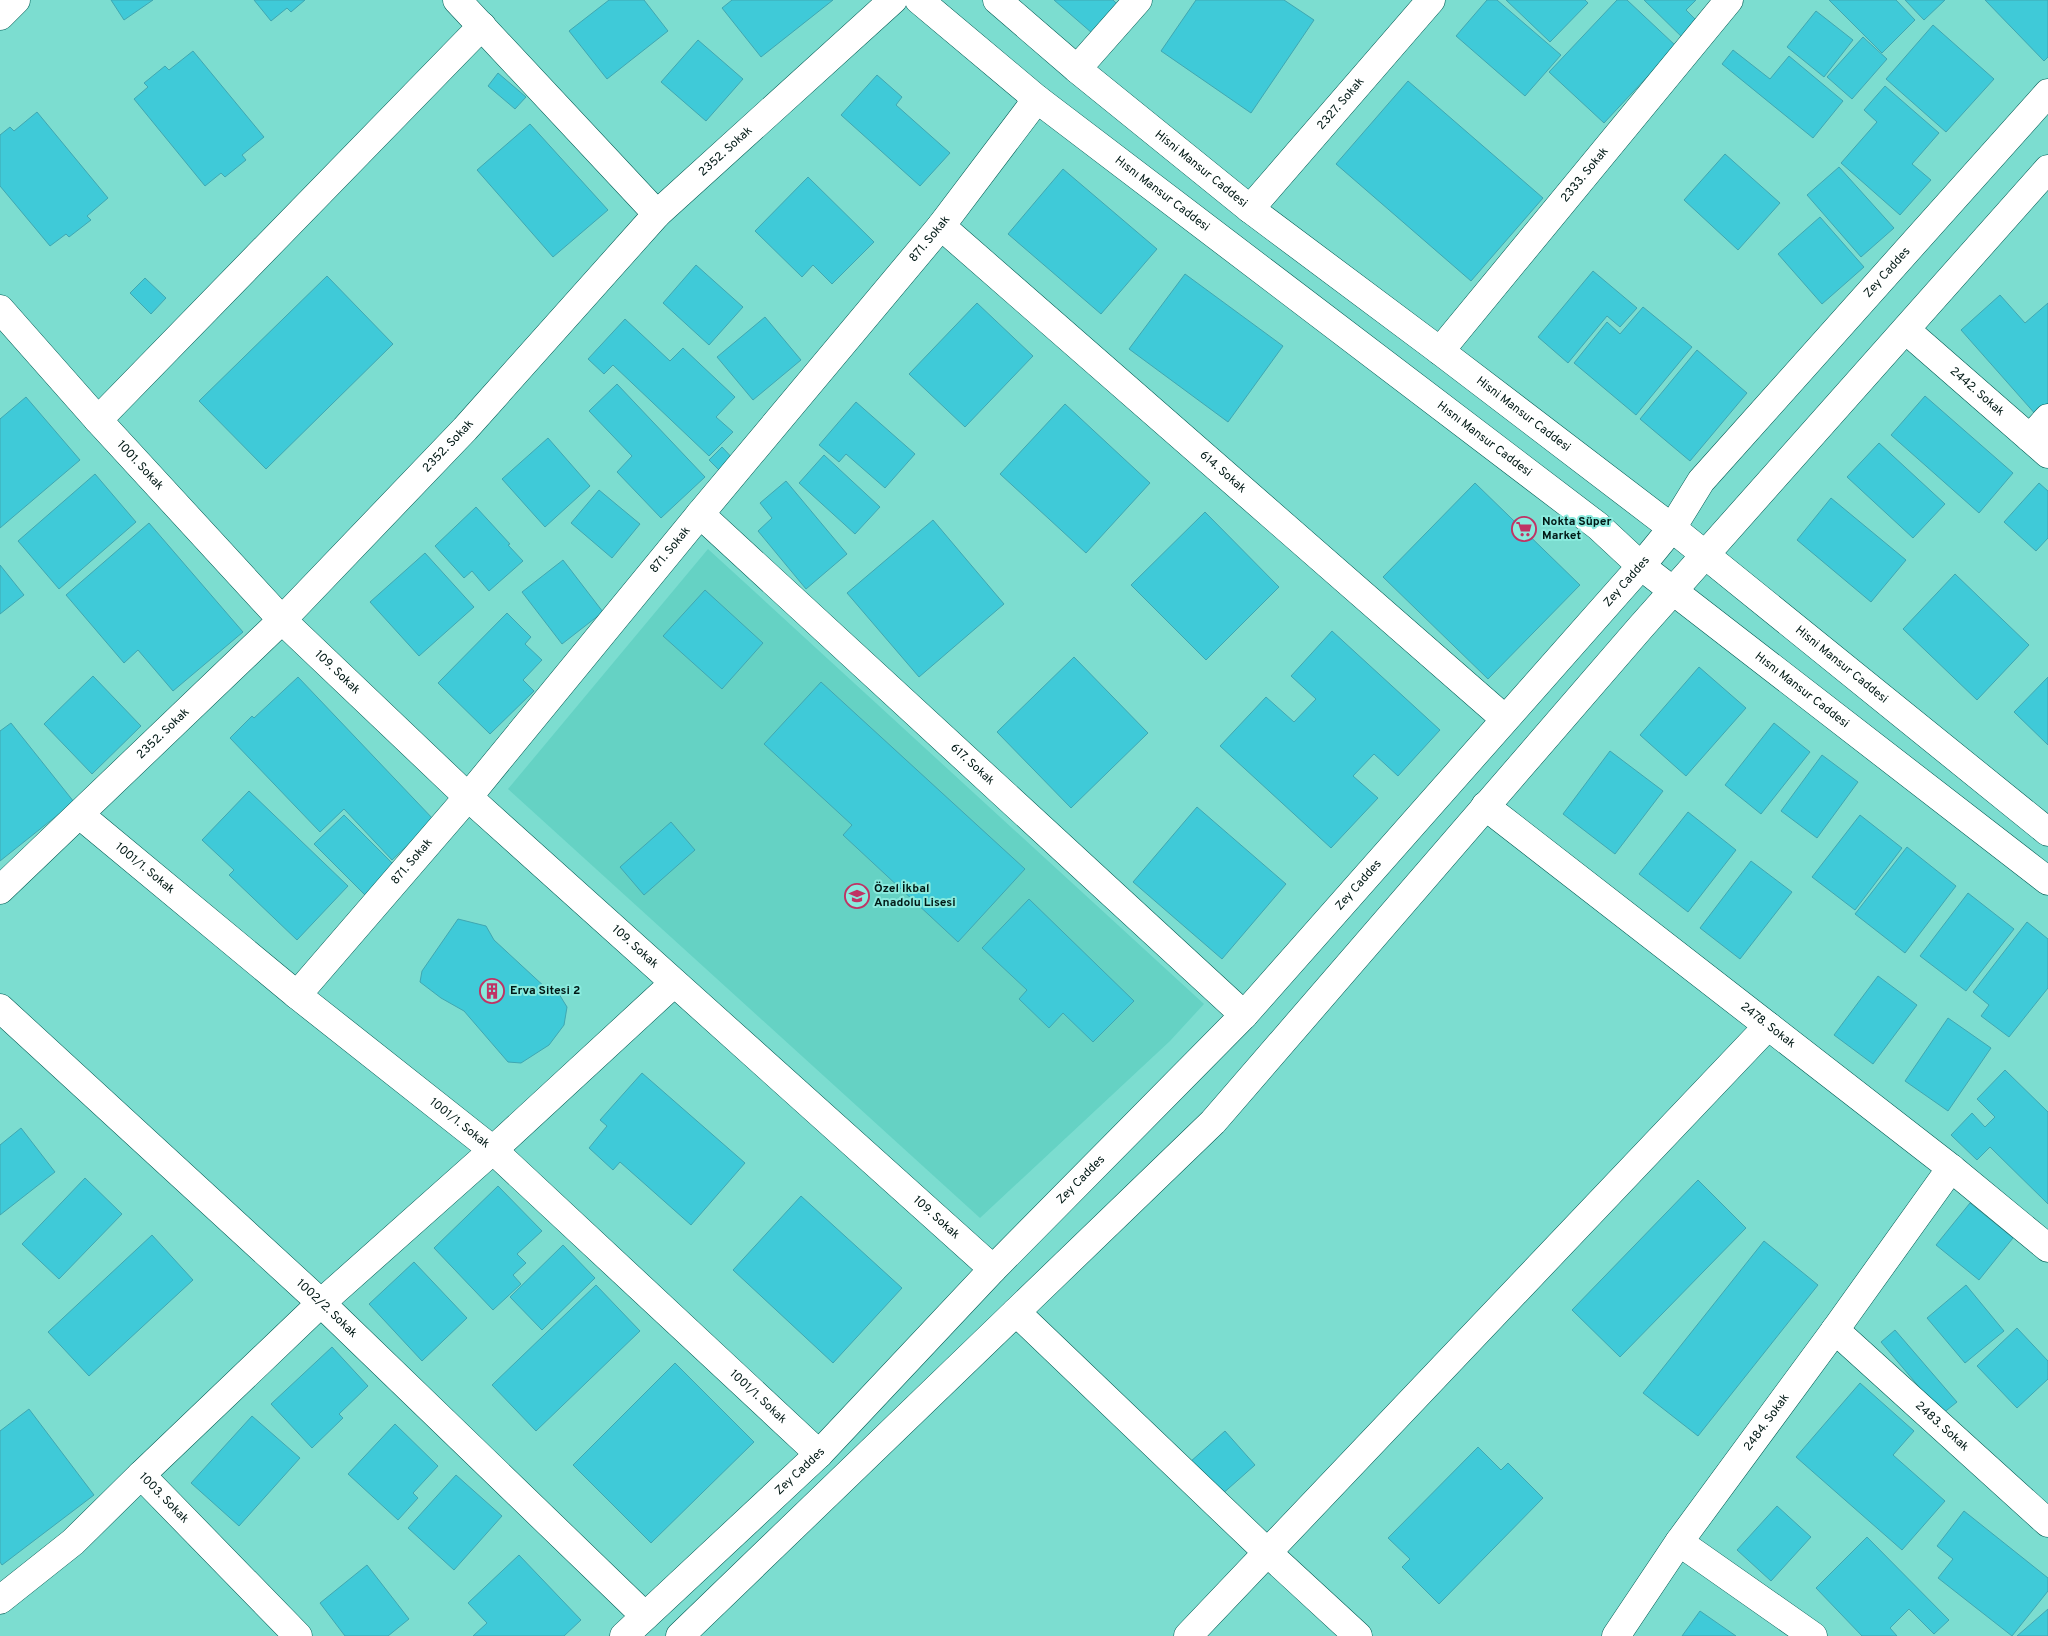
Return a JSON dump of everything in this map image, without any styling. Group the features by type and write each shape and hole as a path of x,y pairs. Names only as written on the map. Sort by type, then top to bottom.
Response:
{"street":[{"path":"0,16 16,0"},
{"path":"457,0 657,214"},
{"name":"2352. Sokak","path":"0,890 282,620 466,429 657,214 893,0"},
{"name":"Hısnı Mansur Caddesi","path":"919,0 1037,99 1598,526 1641,566 2048,880"},
{"name":"Hisni Mansur Caddesi","path":"997,0 1077,69 1250,209 1672,528 2048,832"},
{"path":"1077,69 1138,0"},
{"name":"2327. Sokak","path":"1250,209 1431,0"},
{"name":"2333. Sokak","path":"1440,351 1729,0"},
{"path":"98,420 482,26"},
{"name":"Zey Caddes","path":"624,1636 819,1454 992,1269 1244,1015 1641,566 1672,528 1701,481 2048,93"},
{"name":"871. Sokak","path":"297,995 468,797 700,514 941,226 1037,99"},
{"path":"680,1636 1213,1122 1674,590 2048,169"},
{"name":"614. Sokak","path":"941,226 1505,719"},
{"name":"1001. Sokak","path":"0,309 98,420 282,620"},
{"name":"2442. Sokak","path":"1906,330 2042,436"},
{"name":"617. Sokak","path":"700,514 1244,1015"},
{"name":"109. Sokak","path":"282,620 468,797 992,1269"},
{"name":"2478. Sokak","path":"1485,806 1951,1168 2048,1248"},
{"name":"1001/1. Sokak","path":"80,815 297,995 493,1150 819,1454"},
{"path":"141,1475 321,1303 493,1150 674,983"},
{"name":"1002/2. Sokak","path":"0,1008 321,1303 645,1616"},
{"path":"1188,1636 1768,1026"},
{"name":"2484. Sokak","path":"1616,1636 1679,1542 1951,1168"},
{"path":"1016,1312 1268,1553 1358,1636"},
{"name":"2483. Sokak","path":"1835,1330 2048,1523"},
{"name":"1003. Sokak","path":"0,1600 73,1542 141,1475 298,1636"},
{"path":"1679,1542 1813,1636"}],"shaded area":[{"name":"Özel İkbal Anadolu Lisesi","path":"708,549 1204,1004 1170,1041 980,1218 508,789"}],"building":[{"path":"111,0 153,0 124,20"},
{"path":"254,0 305,0 291,12 287,8 271,21"},
{"path":"609,0 644,0 668,31 607,79 569,31"},
{"path":"732,0 833,0 761,57 722,8"},
{"path":"1054,0 1113,0 1117,4 1092,33"},
{"path":"1196,0 1284,0 1314,20 1251,113 1161,51"},
{"path":"1487,0 1497,0 1561,55 1525,96 1456,36"},
{"path":"1506,0 1585,0 1588,3 1550,42"},
{"path":"1617,0 1627,0 1676,46 1604,123 1549,72"},
{"path":"1644,0 1696,0 1686,10 1702,26 1687,42"},
{"path":"1829,0 1896,0 1915,20 1882,53"},
{"path":"1905,0 1945,0 1924,20"},
{"path":"1985,0 2048,0 2048,57 2044,61"},
{"path":"1816,11 1853,40 1824,77 1787,47"},
{"path":"1933,25 1994,79 1946,132 1886,79"},
{"path":"1863,37 1887,59 1852,99 1827,77"},
{"path":"698,40 743,79 706,121 661,82"},
{"path":"1733,50 1770,79 1789,56 1843,101 1813,138 1722,64"},
{"path":"193,51 264,137 242,155 246,160 225,177 221,173 205,186 134,99 148,87 144,83 165,66 169,70"},
{"path":"498,73 526,97 515,109 488,86"},
{"path":"877,75 902,97 896,105 950,153 920,186 841,115"},
{"path":"1408,81 1543,198 1471,281 1336,164"},
{"path":"1885,86 1939,133 1912,164 1931,180 1900,215 1841,163 1877,122 1864,110"},
{"path":"37,112 108,198 87,216 91,220 69,237 66,234 50,246 0,186 0,135 10,127 14,131"},
{"path":"530,124 608,210 553,257 477,170"},
{"path":"1725,154 1780,203 1738,250 1684,200"},
{"path":"1839,167 1894,228 1861,257 1807,195"},
{"path":"1063,169 1157,249 1101,314 1008,234"},
{"path":"808,177 874,242 832,284 813,265 802,277 755,231"},
{"path":"1820,217 1864,267 1822,304 1778,254"},
{"path":"696,265 743,307 709,345 663,303"},
{"path":"1593,271 1637,308 1620,327 1607,316 1568,363 1538,337"},
{"path":"1185,274 1283,346 1228,422 1129,349"},
{"path":"327,276 393,344 266,469 199,401"},
{"path":"145,278 166,298 151,314 130,293"},
{"path":"2000,295 2025,323 2048,303 2048,407 2037,416 1961,330"},
{"path":"977,303 1033,356 965,427 909,374"},
{"path":"1643,307 1692,347 1636,415 1574,363 1607,322 1620,334"},
{"path":"765,317 801,360 753,400 717,357"},
{"path":"625,319 670,361 683,348 735,397 716,417 733,432 709,456 613,365 604,374 588,359"},
{"path":"1697,350 1747,393 1690,461 1640,419"},
{"path":"617,384 705,477 661,518 617,472 632,456 589,411"},
{"path":"1925,396 2013,473 1979,513 1891,435"},
{"path":"26,397 80,460 0,528 0,419"},
{"path":"856,402 915,454 885,488 846,454 839,462 819,445"},
{"path":"1065,404 1150,483 1086,553 1000,474"},
{"path":"548,438 590,486 545,527 502,479"},
{"path":"1879,443 1945,504 1913,538 1847,477"},
{"path":"722,447 737,463 724,475 709,460"},
{"path":"824,455 880,507 855,534 799,483"},
{"path":"95,474 136,522 59,589 18,541"},
{"path":"786,481 847,554 806,589 758,531 772,518 760,503"},
{"path":"1475,483 1580,585 1488,679 1383,577"},
{"path":"2039,483 2048,491 2048,538 2036,551 2004,522"},
{"path":"599,490 640,524 612,558 571,523"},
{"path":"1831,498 1906,560 1871,602 1797,540"},
{"path":"476,507 523,561 489,591 472,571 464,578 435,546"},
{"path":"1205,512 1279,587 1206,660 1131,585"},
{"path":"933,520 1004,604 919,677 847,593"},
{"path":"149,523 243,632 173,691 138,650 124,663 66,595"},
{"path":"425,553 474,607 419,656 370,602"},
{"path":"563,560 603,612 562,644 522,592"},
{"path":"0,565 24,595 0,614"},
{"path":"1955,574 2029,645 1977,700 1903,629"},
{"path":"705,590 763,643 722,689 663,636"},
{"path":"507,613 531,637 525,644 542,660 523,680 534,691 490,734 438,683"},
{"path":"1332,631 1440,730 1398,776 1374,754 1353,776 1378,798 1331,848 1220,746 1266,697 1294,722 1316,699 1291,676"},
{"path":"1074,657 1148,733 1071,808 997,732"},
{"path":"1699,667 1746,708 1686,776 1640,735"},
{"path":"93,676 141,726 92,774 44,724"},
{"path":"298,677 434,820 392,860 344,809 320,832 230,738 252,716 254,718"},
{"path":"2048,677 2048,745 2014,712"},
{"path":"821,682 1025,869 958,942 843,835 852,825 764,744"},
{"path":"11,723 74,802 0,861 0,731"},
{"path":"1774,723 1810,752 1761,814 1725,785"},
{"path":"1610,751 1663,791 1615,854 1563,814"},
{"path":"1822,755 1858,782 1817,838 1781,811"},
{"path":"249,791 348,886 297,940 229,875 234,870 202,840"},
{"path":"1197,807 1286,884 1222,959 1133,882"},
{"path":"1688,812 1736,850 1688,912 1639,874"},
{"path":"344,815 397,868 367,897 314,844"},
{"path":"1860,815 1902,848 1855,910 1812,877"},
{"path":"671,822 695,850 644,895 620,867"},
{"path":"1907,847 1956,886 1905,953 1855,914"},
{"path":"1751,861 1792,892 1740,959 1700,928"},
{"path":"1968,893 2014,929 1966,991 1920,956"},
{"path":"1029,899 1134,1001 1093,1042 1063,1013 1049,1028 1019,999 1027,990 982,948"},
{"name":"Erva Sitesi 2","path":"458,919 486,926 494,940 547,989 559,994 567,1007 564,1025 549,1045 521,1063 508,1062 464,1011 441,998 420,982 422,971"},
{"path":"2027,922 2048,939 2048,988 2009,1037 1981,1016 1989,1005 1973,992"},
{"path":"1878,976 1917,1005 1873,1064 1834,1035"},
{"path":"1948,1018 1991,1048 1948,1111 1905,1081"},
{"path":"2005,1070 2048,1112 2048,1204 1990,1147 1977,1160 1951,1135 1972,1113 1985,1127 1995,1117 1977,1099"},
{"path":"642,1073 745,1163 691,1225 620,1162 613,1170 589,1148 607,1126 600,1120"},
{"path":"21,1128 55,1172 0,1215 0,1145"},
{"path":"85,1178 122,1214 59,1279 22,1244"},
{"path":"1698,1180 1746,1228 1620,1357 1572,1310"},
{"path":"498,1186 542,1231 517,1254 526,1263 513,1275 521,1284 493,1310 434,1248"},
{"path":"801,1196 902,1288 833,1363 733,1270"},
{"path":"1970,1203 2013,1238 1979,1280 1936,1245"},
{"path":"152,1235 193,1280 89,1376 48,1332"},
{"path":"1764,1241 1818,1285 1698,1436 1643,1393"},
{"path":"563,1245 595,1278 542,1330 510,1297"},
{"path":"414,1262 467,1318 422,1361 369,1304"},
{"path":"596,1285 640,1331 536,1431 492,1385"},
{"path":"1966,1285 2004,1331 1965,1363 1927,1318"},
{"path":"2017,1328 2048,1361 2048,1379 2017,1408 1977,1366"},
{"path":"1895,1330 1957,1402 1942,1414 1881,1342"},
{"path":"332,1347 368,1386 339,1414 343,1418 312,1448 271,1404"},
{"path":"675,1363 754,1442 651,1543 573,1465"},
{"path":"1860,1383 1914,1431 1893,1455 1945,1501 1902,1550 1796,1457"},
{"path":"29,1409 94,1495 2,1565 0,1562 0,1431"},
{"path":"252,1416 300,1458 239,1526 191,1483"},
{"path":"395,1424 438,1466 413,1493 418,1498 398,1520 348,1474"},
{"path":"1225,1431 1255,1465 1220,1496 1190,1462"},
{"path":"1478,1447 1501,1470 1508,1463 1543,1498 1439,1604 1402,1567 1410,1559 1388,1538"},
{"path":"456,1475 502,1516 454,1570 408,1528"},
{"path":"1777,1506 1811,1537 1771,1581 1737,1550"},
{"path":"1964,1511 2048,1578 2048,1591 2012,1636 1938,1578 1953,1559 1937,1546"},
{"path":"1867,1537 1949,1620 1934,1634 1909,1609 1890,1628 1897,1636 1862,1636 1816,1588"},
{"path":"519,1555 581,1620 564,1636 473,1636 487,1623 468,1603"},
{"path":"367,1565 409,1619 388,1636 345,1636 320,1603"},
{"path":"2048,1609 2048,1636 2017,1636"},
{"path":"1700,1611 1736,1636 1682,1636"}],"place":[{"name":"Nokta Süper Market","path":"1524,529"},
{"name":"Özel İkbal Anadolu Lisesi","path":"857,896"},
{"name":"Erva Sitesi 2","path":"492,991"}]}
